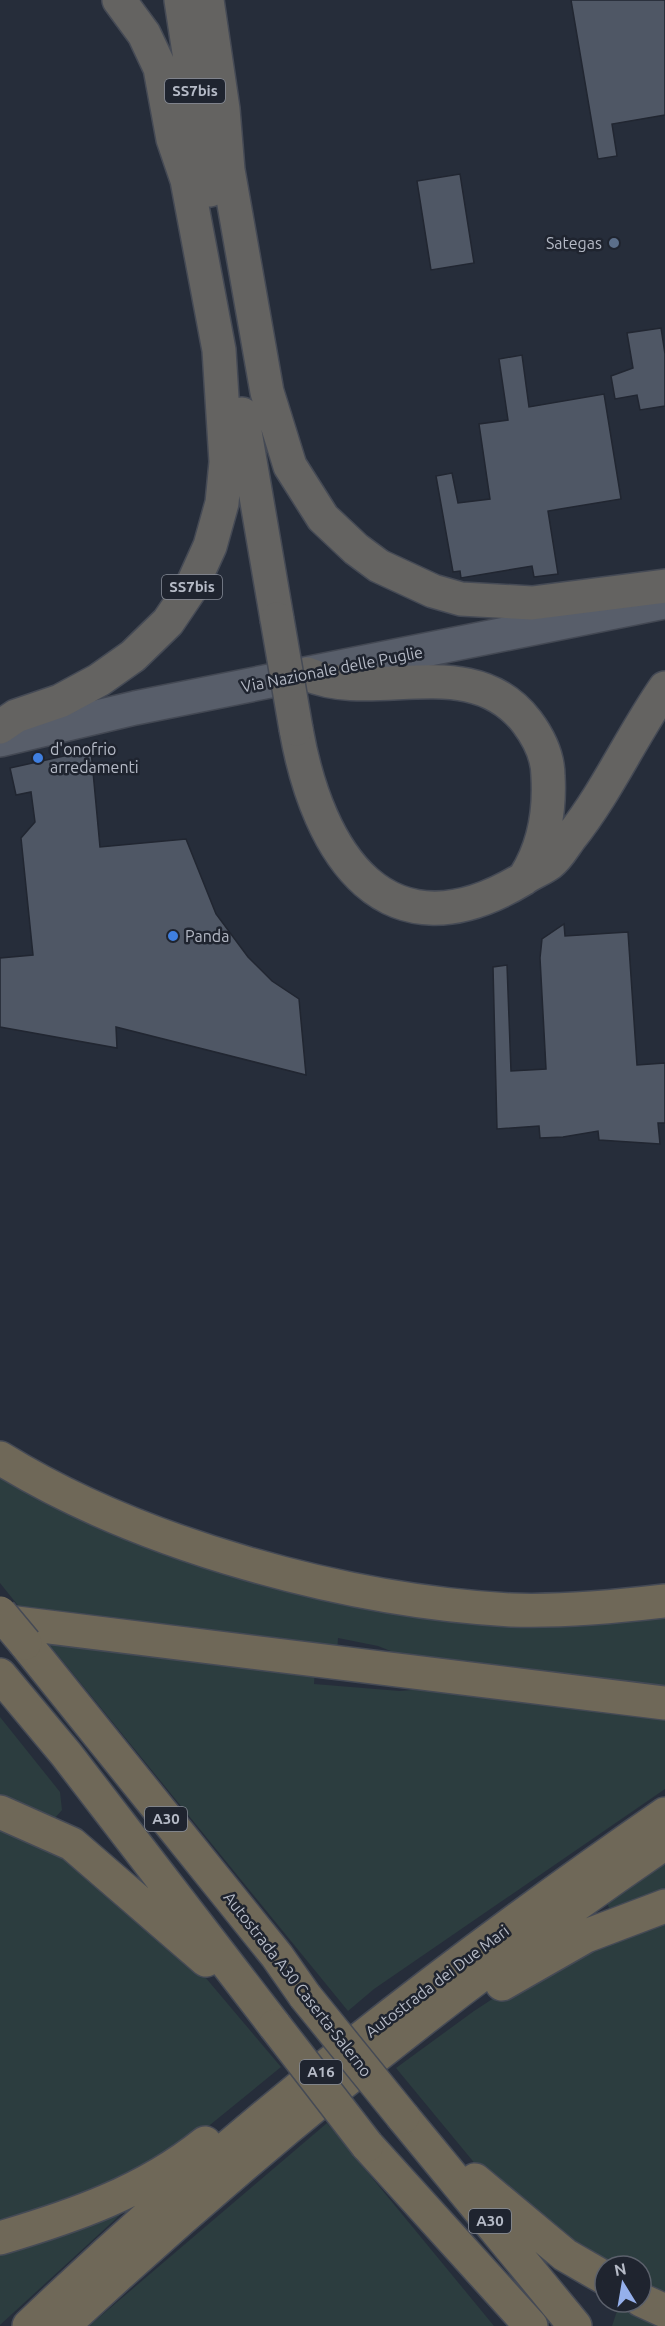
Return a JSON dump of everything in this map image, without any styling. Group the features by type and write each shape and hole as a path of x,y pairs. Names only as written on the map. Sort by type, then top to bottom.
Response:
{"highway":[{"path":"119,0 144,34 160,68 173,140 187,180"},
{"name":"SS7bis","path":"158,0 185,138 187,180 219,350 244,431"},
{"name":"SS7bis","path":"182,0 199,53 211,111 228,170 254,325 276,429 290,466 323,518 379,566 433,591 461,599 532,603 665,586"},
{"name":"SS7bis","path":"182,0 238,374 244,431 296,729 309,784 327,828 347,861 375,890 404,905 429,909 457,907 484,899 524,878 551,862 584,821 665,688"},
{"path":"207,0 213,57 223,109 228,170"},
{"name":"SS7bis","path":"0,727 16,716 60,701 99,680 133,656 168,622 191,588 210,546 222,503 226,462 219,350"},
{"path":"307,674 326,682 444,681 476,686 507,701 539,737 548,766 549,798 543,831 535,861 524,878"},
{"path":"0,1458 80,1500 157,1533 316,1582 436,1602 511,1610 562,1610 665,1601"},
{"name":"Autostrada A30 Caserta-Salerno","path":"0,1613 277,1956 304,1996 575,2326"},
{"path":"0,1621 665,1703"},
{"name":"A30","path":"0,1675 66,1754 367,2145 531,2326"},
{"path":"0,1812 72,1844 266,2014"},
{"name":"Autostrada dei Due Mari","path":"29,2326 168,2200 333,2061 499,1933 665,1814"},
{"path":"0,2238 70,2217 128,2193 164,2172 200,2147 387,1997 630,1839"},
{"name":"Autostrada dei Due Mari","path":"64,2325 184,2217 348,2080 458,1993 665,1844"},
{"path":"64,2325 494,1989 586,1936 665,1906"},
{"path":"412,2126 565,2255 593,2271"}],"main road":[{"name":"Via Nazionale delle Puglie","path":"0,740 135,708 665,602"}],"shaded area":[{"path":"0,1469 266,1578 665,1610 665,1695 421,1663 378,1646 338,1638 337,1654 24,1613 0,1583"},
{"path":"48,1643 315,1669 314,1684 400,1691 446,1687 665,1716 665,1789 374,1989 348,2011"},
{"path":"0,1717 60,1792 62,1810 54,1819 0,1806"},
{"path":"0,1822 39,1835 162,1926 281,2067 178,2151 0,2232"},
{"path":"665,1864 665,1895 611,1912 607,1903"},
{"path":"665,1909 665,2300 653,2295 653,2254 593,2254 593,2257 486,2177 396,2068 474,2011 572,1947"},
{"path":"327,2123 494,2326 89,2326"},
{"path":"113,2207 120,2215 0,2325 0,2247"},
{"path":"616,2314 646,2314 665,2326 612,2326"}],"building":[{"path":"571,0 665,0 665,115 612,124 617,156 598,159"},
{"path":"460,174 474,263 431,270 417,181"},
{"path":"661,328 665,354 665,406 640,410 637,395 615,399 611,376 633,368 627,333"},
{"path":"522,355 529,407 604,394 621,499 548,511 558,574 534,577 532,566 461,578 460,571 453,572 436,476 452,473 458,503 490,499 479,424 508,420 499,359"},
{"path":"91,750 100,847 186,839 216,914 248,957 272,981 299,999 306,1075 116,1027 117,1048 0,1027 0,958 33,955 21,838 35,822 31,792 16,795 10,768"},
{"path":"564,924 565,936 628,932 637,1065 665,1063 665,1123 658,1123 660,1144 599,1140 598,1131 540,1138 539,1126 497,1129 493,967 507,965 511,1071 546,1069 540,958 542,939"}],"place":[{"name":"Sategas","path":"614,243"},
{"name":"d'onofrio arredamenti","path":"38,758"},
{"name":"Panda","path":"173,936"}]}
